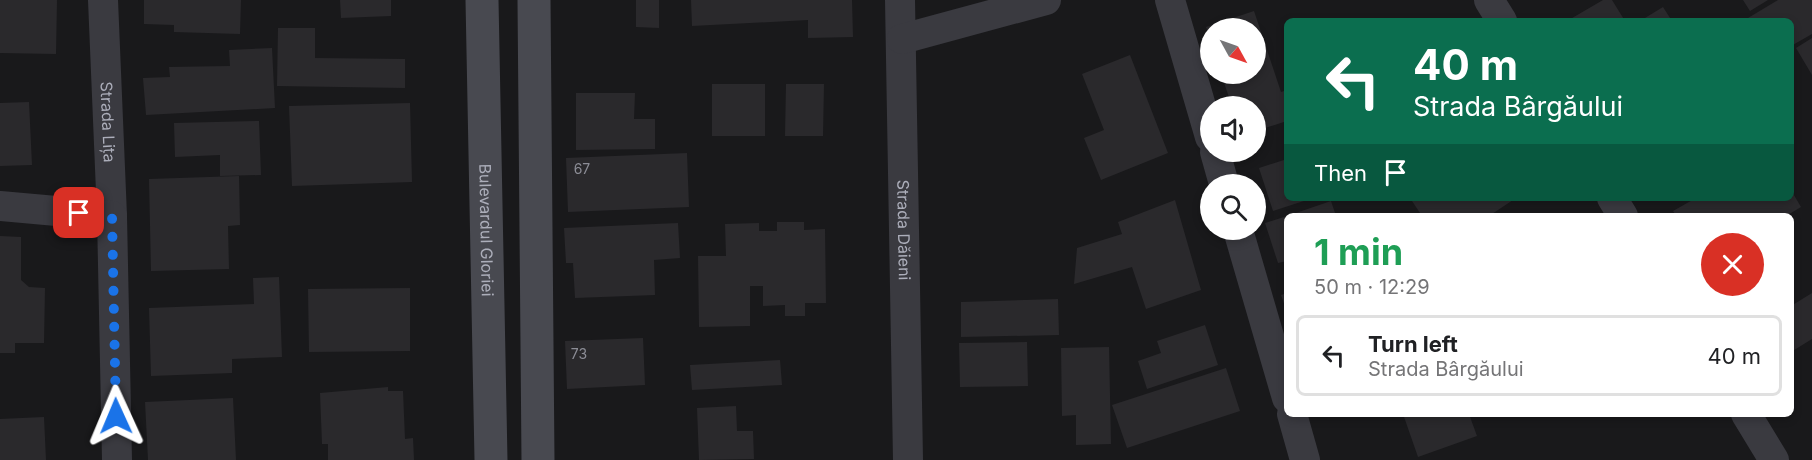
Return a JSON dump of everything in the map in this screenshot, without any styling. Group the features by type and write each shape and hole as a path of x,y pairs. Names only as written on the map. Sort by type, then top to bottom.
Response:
{"street":[{"name":"Strada Lița","path":"103,0 112,216 117,460"},
{"name":"Bulevardul Gloriei","path":"482,0 491,460"},
{"path":"534,0 538,460"},
{"name":"Strada Dăieni","path":"900,0 908,460"},
{"path":"902,39 1046,0"},
{"path":"1170,0 1200,103"},
{"path":"1489,0 1500,18"},
{"path":"0,206 112,216"},
{"path":"1241,240 1284,388"},
{"path":"1293,417 1305,460"},
{"path":"1748,417 1774,460"}],"building":[{"path":"0,0 57,0 56,54 0,53"},
{"path":"144,0 241,0 240,34 174,32 174,25 144,24"},
{"path":"340,0 391,0 391,16 341,18"},
{"path":"636,0 659,0 659,28 636,27"},
{"path":"691,0 852,0 853,37 808,38 808,20 692,26"},
{"path":"1603,0 1612,0 1623,18 1572,18"},
{"path":"1743,0 1768,0 1750,11"},
{"path":"1778,0 1812,0 1812,34 1794,44 1794,18 1748,18"},
{"path":"1663,7 1670,18 1645,18"},
{"path":"1254,11 1256,18 1233,18"},
{"path":"278,28 315,28 315,58 405,59 405,88 277,86"},
{"path":"1812,38 1812,75 1796,48"},
{"path":"1266,47 1281,92 1284,91 1284,122 1266,128 1266,96 1229,96 1224,84 1266,84"},
{"path":"272,48 275,108 146,115 143,78 170,77 169,67 230,66 229,50"},
{"path":"1130,55 1168,153 1101,180 1084,138 1104,130 1082,74"},
{"path":"712,84 765,84 765,136 712,136"},
{"path":"786,84 824,84 823,136 785,136"},
{"path":"576,93 635,93 634,119 655,119 655,149 576,150"},
{"path":"29,102 32,165 0,166 0,103"},
{"path":"410,103 412,182 292,186 289,106"},
{"path":"259,121 261,175 220,176 220,155 175,157 174,123"},
{"path":"687,153 689,207 568,212 566,158"},
{"path":"1284,160 1284,201 1304,201 1273,211 1266,190 1266,174 1261,174 1259,168"},
{"path":"239,176 240,225 228,226 229,269 151,271 149,179"},
{"path":"1794,195 1801,207 1791,213 1674,213 1673,211 1691,201 1794,201"},
{"path":"1175,200 1201,290 1146,309 1132,267 1074,284 1077,248 1122,234 1118,222"},
{"path":"1331,201 1335,213 1296,213"},
{"path":"1412,201 1512,201 1494,213 1420,213"},
{"path":"1284,217 1284,262 1278,263 1266,223"},
{"path":"777,222 804,222 804,230 825,229 826,303 805,303 805,316 785,316 785,305 763,306 763,286 750,286 750,326 699,327 698,256 726,256 725,224 759,223 759,231 777,231"},
{"path":"678,223 680,258 654,260 655,295 575,298 573,263 566,263 564,228"},
{"path":"0,236 21,237 21,280 29,287 45,288 44,343 15,343 15,353 0,353"},
{"path":"279,277 282,357 232,359 232,373 151,376 149,308 254,304 253,278"},
{"path":"410,288 410,351 309,352 308,289"},
{"path":"1812,293 1812,339 1794,350 1794,304"},
{"path":"1058,299 1059,335 961,337 961,302"},
{"path":"1205,325 1218,365 1147,389 1138,361 1161,353 1157,341"},
{"path":"643,338 645,385 567,389 565,341"},
{"path":"1027,342 1028,386 960,387 959,343"},
{"path":"1109,347 1111,444 1076,445 1076,415 1062,416 1061,348"},
{"path":"780,360 782,385 692,390 690,365"},
{"path":"1226,368 1240,411 1127,448 1112,405"},
{"path":"388,387 388,391 403,391 405,439 413,438 414,460 328,460 328,444 322,444 320,393"},
{"path":"233,398 236,460 148,460 145,402"},
{"path":"736,406 737,431 753,431 754,459 699,460 697,408"},
{"path":"44,417 46,460 0,460 0,419"},
{"path":"1404,417 1470,417 1477,436 1418,457"}],"route":[{"path":"79,213 112,216 116,416"}]}
